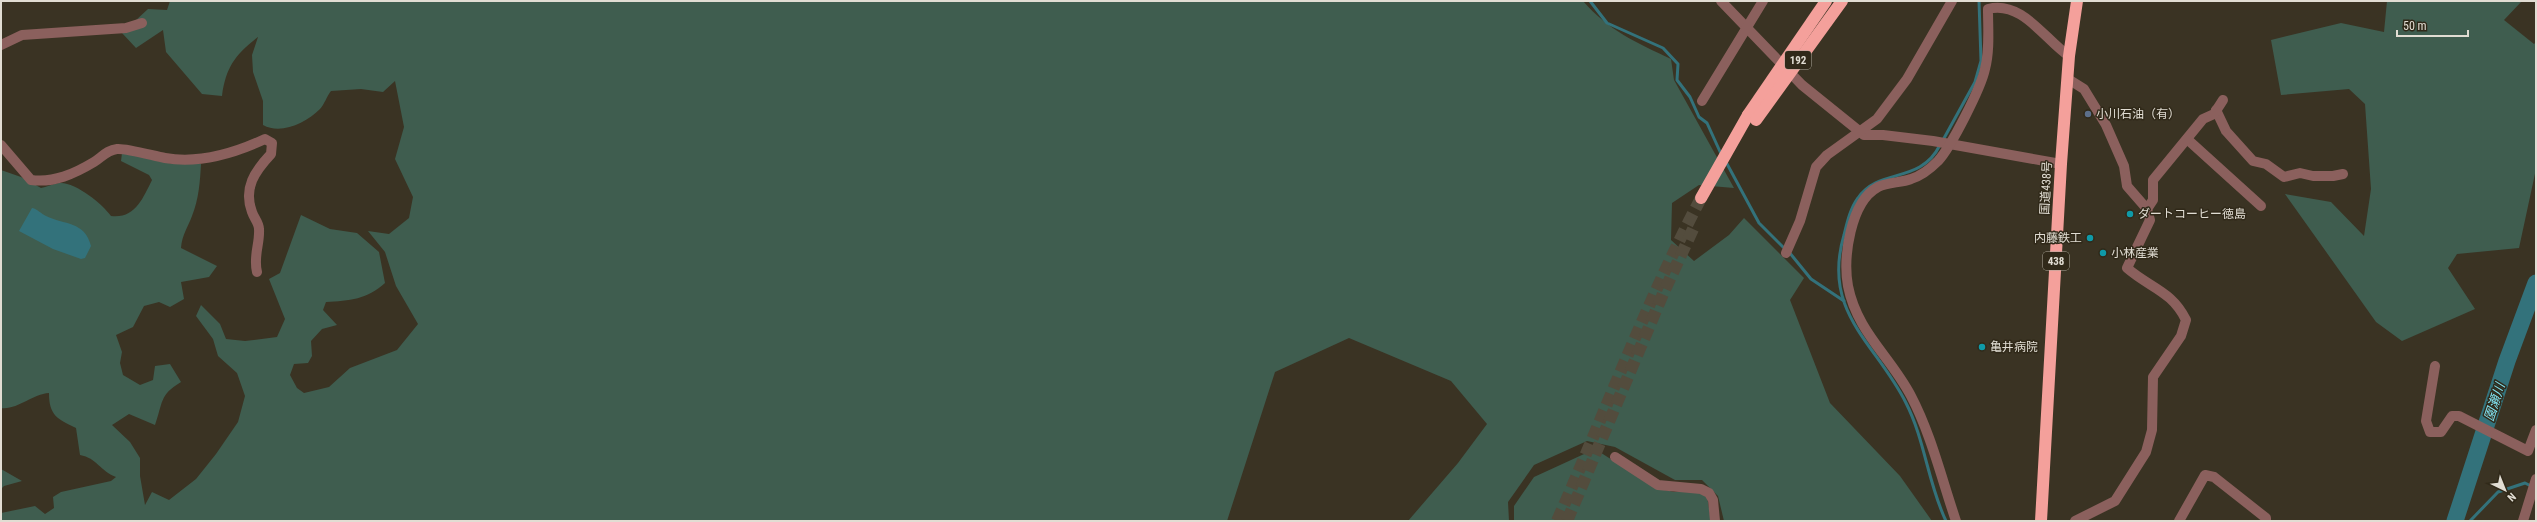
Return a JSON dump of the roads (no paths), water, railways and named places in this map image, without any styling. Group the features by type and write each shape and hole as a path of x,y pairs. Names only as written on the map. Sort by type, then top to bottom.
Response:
{"highway":[{"name":"192","path":"1704,200 1752,118 1826,1"},
{"name":"192","path":"1752,118 1842,1"},
{"name":"国道438号","path":"2041,521 2061,164 2069,56 2077,1"}],"street":[{"path":"1721,1 1802,85 1860,133 1933,141 2061,164"},
{"path":"1702,101 1746,26 1763,1"},
{"path":"1786,253 1800,221 1816,167 1827,155 1860,133 1877,119 1892,101 1927,47 1952,1"},
{"path":"1956,521 1910,395 1856,315 1848,285 1846,252 1851,228 1868,195 1878,187 1911,179 1929,169 1939,160 1950,144 1985,70 1988,48 1988,9 1997,6 2022,14 2069,56"},
{"path":"1,46 22,36 126,28 142,23"},
{"path":"2068,78 2084,89 2106,124 2124,166 2126,186 2148,209 2150,220 2128,268 2172,299 2180,308 2186,320 2186,326 2153,377 2152,430 2146,452 2115,501 2075,521"},
{"path":"2148,209 2153,200 2153,180 2203,118 2214,114 2223,100"},
{"path":"2216,110 2226,131 2253,161 2266,164 2284,177 2300,173 2313,176 2333,176 2343,174"},
{"path":"1,145 31,180 47,182 66,176 95,161 106,153 118,149 170,159 213,157 240,151 265,139 272,143 271,154 250,180 252,212 260,226 259,239 254,258 257,272"},
{"path":"2187,139 2261,206"},
{"path":"2435,366 2426,421 2428,428 2435,434 2444,429 2452,416 2466,419 2528,450 2536,430"},
{"path":"1615,457 1658,485 1701,489 1709,493 1713,500 1715,521"},
{"path":"2179,521 2205,475 2214,477 2266,518 2266,521"},
{"path":"2523,521 2536,479"}],"water":[{"path":"32,208 53,219 73,225 84,232 91,246 85,258 81,259 53,249 19,231"}],"waterway":[{"path":"1590,1 1607,23 1663,48 1678,64 1677,80 1690,97 1699,117 1707,123 1722,156"},
{"path":"1943,140 1975,82 1981,61 1979,1"},
{"path":"1940,145 1932,157 1922,166 1877,182 1867,188 1858,198 1848,221 1839,262 1840,286 1846,307 1856,326 1894,382 1906,403 1918,432 1935,492 1946,521"},
{"path":"1726,162 1759,223 1783,247"},
{"path":"1789,252 1811,279 1844,301"},
{"name":"園瀬川","path":"2455,521 2507,361 2536,283"},
{"path":"2470,521 2498,492 2525,483 2531,486"}],"tunnel":[{"path":"1557,521 1644,317 1701,198"},
{"path":"1567,521 1663,294 1694,227"}],"place":[{"name":"小川石油（有）","path":"2088,114"},
{"name":"ダートコーヒー徳島","path":"2130,214"},
{"name":"内藤鉄工","path":"2090,238"},
{"name":"小林産業","path":"2103,253"},
{"name":"亀井病院","path":"1982,347"}]}
